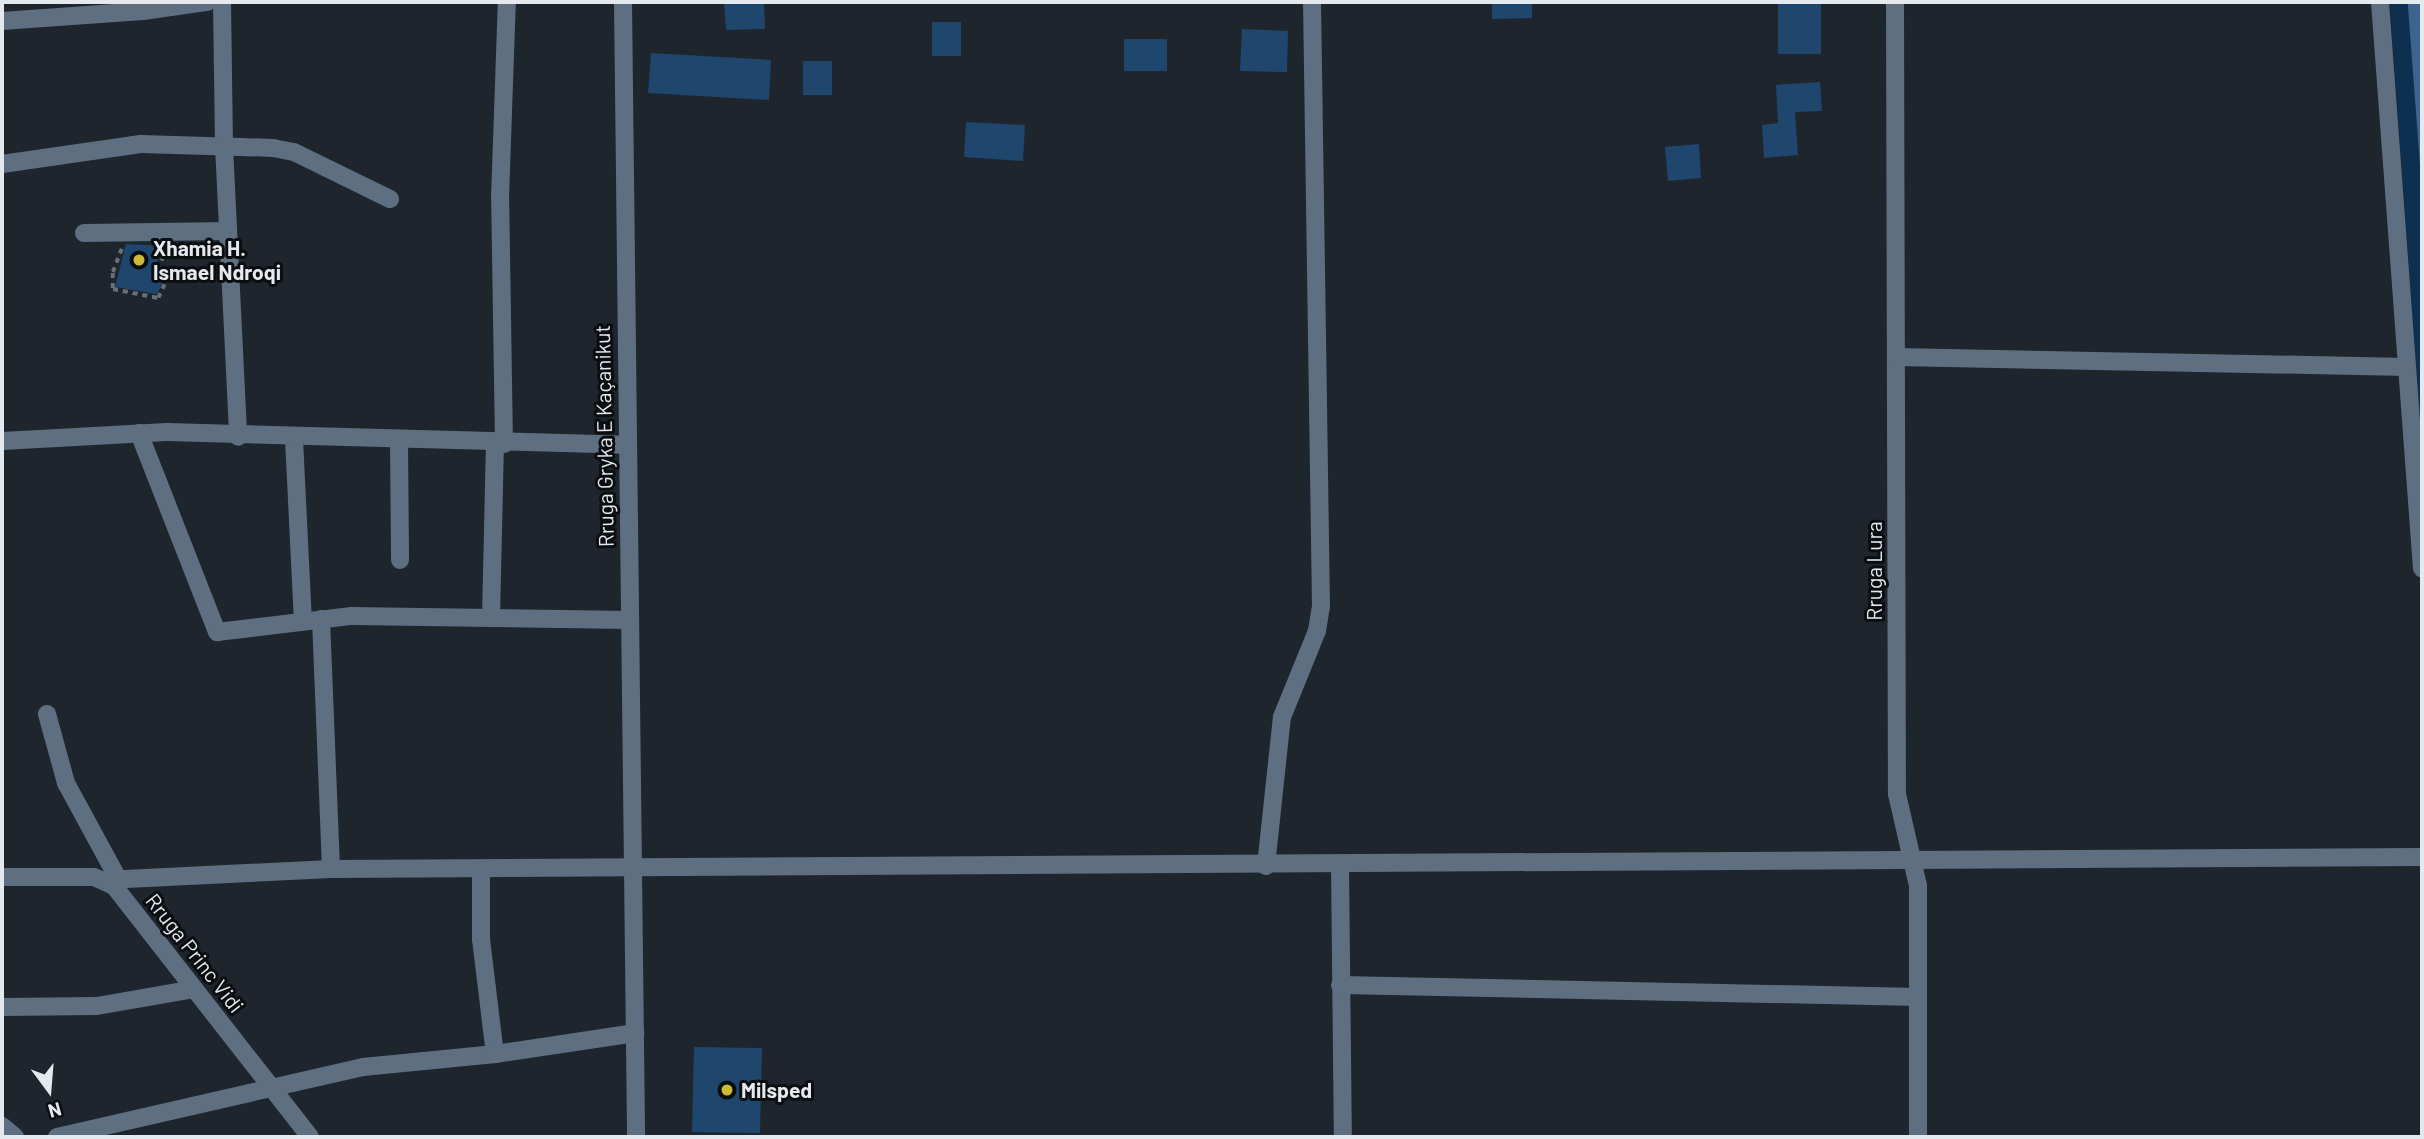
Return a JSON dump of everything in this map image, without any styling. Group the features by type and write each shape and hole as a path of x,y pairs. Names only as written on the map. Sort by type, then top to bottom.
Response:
{"street":[{"path":"2,21 143,12 206,2"},
{"path":"222,2 224,146 239,437"},
{"path":"491,618 500,444 499,198 507,2"},
{"name":"Rruga Gryka E Kaçanikut","path":"622,2 625,445 630,620 636,1137"},
{"path":"1266,866 1282,717 1317,631 1321,607 1312,2"},
{"name":"Rruga Lura","path":"1895,2 1897,794 1918,886 1918,1137"},
{"path":"2380,2 2422,568"},
{"path":"2,164 141,144 224,146 294,152 390,199"},
{"path":"84,233 228,231"},
{"path":"1897,357 2407,367"},
{"path":"2,441 139,433 294,439 625,445"},
{"path":"139,433 217,632 321,619 630,620"},
{"path":"294,439 303,622"},
{"path":"400,441 400,560"},
{"path":"321,619 331,869"},
{"name":"Rruga Princ Vidi","path":"47,714 66,783 111,878 310,1137"},
{"path":"2,877 111,878 331,869 481,871 1340,866 1913,857 2422,857"},
{"path":"1340,866 1343,1137"},
{"path":"481,871 481,939 495,1054"},
{"path":"1340,985 1918,997"},
{"path":"2,1007 97,1006 194,989"},
{"path":"57,1137 270,1086 374,1066 495,1054 635,1033"},
{"path":"2,1126 15,1137"}],"path":[{"path":"128,232 113,273 113,289 158,298 168,277 157,270 169,242 162,242 165,232"}],"shaded area":[{"path":"2390,2 2408,2 2422,192 2422,453"},
{"path":"2408,2 2422,2 2422,192 2408,7"}],"building":[{"path":"724,2 764,2 765,29 726,30"},
{"path":"1492,2 1532,2 1532,18 1492,19"},
{"path":"1778,2 1821,2 1821,54 1778,54"},
{"path":"932,22 961,22 961,56 932,56"},
{"path":"1242,29 1288,31 1287,72 1240,71"},
{"path":"1124,39 1167,39 1167,71 1124,71"},
{"path":"651,53 771,60 769,100 648,93"},
{"path":"803,61 832,61 832,95 803,95"},
{"path":"1820,82 1822,111 1795,112 1798,155 1764,158 1762,125 1778,123 1776,85"},
{"path":"966,122 1025,125 1023,161 964,157"},
{"path":"1699,144 1701,178 1668,181 1665,147"},
{"name":"Xhamia H. Ismael Ndroqi","path":"126,244 165,246 151,273 164,280 157,294 115,287"},
{"name":"Milsped","path":"694,1047 762,1048 760,1133 692,1132"}],"place":[{"name":"Xhamia H. Ismael Ndroqi","path":"139,260"},
{"name":"Milsped","path":"727,1090"}]}
